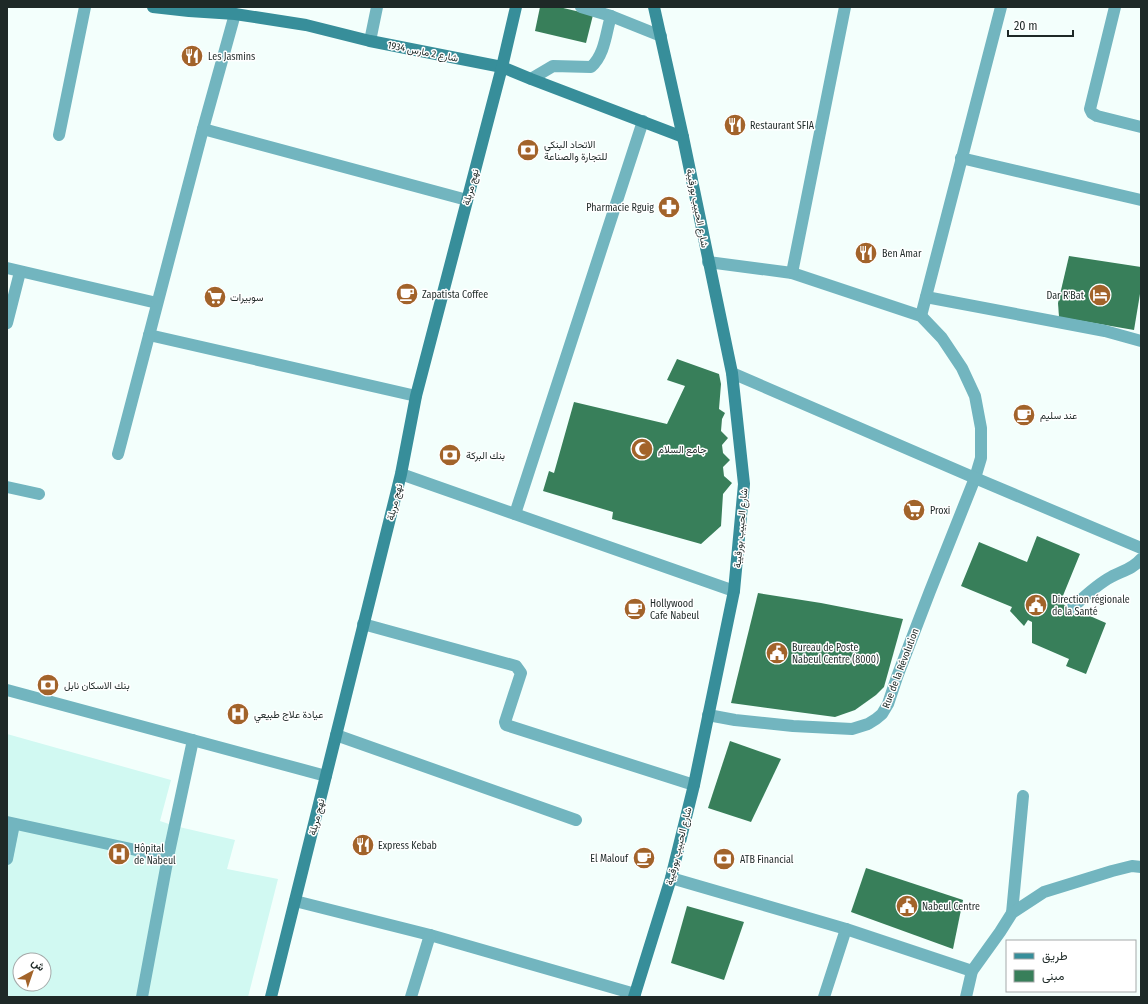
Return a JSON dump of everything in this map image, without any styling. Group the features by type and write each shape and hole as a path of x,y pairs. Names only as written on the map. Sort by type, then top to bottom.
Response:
{"main road":[{"name":"شارع 2 مارس 1934","path":"153,7 235,14 306,25 370,40 502,67 683,137"},
{"name":"نهج مربلة","path":"271,997 401,474 416,396 502,67 516,7"},
{"name":"شارع الحبيب بورقيبة","path":"634,996 671,878 694,785 734,590 744,484 732,373 683,137 654,7"}],"street":[{"path":"58,135 85,7"},
{"path":"370,40 377,7"},
{"path":"581,7 599,9 610,16 661,36"},
{"path":"792,273 845,7"},
{"path":"708,262 792,273 921,316 1001,7"},
{"path":"1115,7 1090,109 1092,113 1097,116 1141,127"},
{"path":"118,454 203,129 235,14"},
{"path":"530,79 553,66 591,67 602,52 610,16"},
{"path":"515,514 643,121"},
{"path":"203,129 467,200"},
{"path":"961,158 1141,200"},
{"path":"7,268 157,303"},
{"path":"7,323 20,272"},
{"path":"926,297 1105,331 1141,341"},
{"name":"Rue de la Révolution","path":"708,715 735,720 793,726 852,729 860,727 876,719 882,714 888,704 930,591 975,478 981,458 981,428 976,396 962,368 942,338 921,316"},
{"path":"149,335 416,396"},
{"path":"732,373 1141,548"},
{"path":"401,474 734,590"},
{"path":"7,487 39,494"},
{"path":"1072,608 1092,590 1112,576 1126,571 1138,564 1141,559"},
{"path":"364,624 516,666 521,673 505,722 506,725 694,785"},
{"path":"7,690 326,776"},
{"path":"336,735 576,820"},
{"path":"142,997 168,857 193,740"},
{"path":"1012,913 1023,796"},
{"path":"7,859 11,823 168,857"},
{"path":"966,997 972,971 1012,913 1044,892 1112,871 1132,866 1141,867"},
{"path":"671,878 846,929 972,971"},
{"path":"295,901 430,935 634,996"},
{"path":"824,997 846,929"},
{"path":"411,997 430,935"}],"shaded area":[{"name":"Hôpital de Nabeul","path":"7,734 171,780 160,821 235,840 227,869 278,879 248,997 7,997"}],"building":[{"path":"540,7 559,7 593,15 586,43 535,31"},
{"name":"Dar R'Bat","path":"1069,256 1141,267 1141,288 1134,330 1059,317 1058,303"},
{"name":"جامع السلام","path":"677,359 719,374 721,384 719,409 725,413 722,419 721,431 728,438 722,445 723,453 730,460 723,467 724,476 732,483 723,494 721,526 701,544 612,519 613,512 543,491 549,471 554,473 574,402 667,424 685,386 667,380"},
{"name":"Direction régionale de la Santé","path":"1037,536 1080,554 1060,603 1106,623 1086,674 1066,666 1069,659 1032,643 1032,622 1028,620 1024,626 1010,611 1012,607 961,586 979,542 1027,562"},
{"path":"758,593 821,603 903,619 884,687 876,695 855,710 835,717 731,703"},
{"path":"730,741 781,759 751,822 708,808"},
{"name":"Nabeul Centre","path":"866,868 963,900 953,949 851,912"},
{"path":"687,906 744,922 724,980 671,963"}],"place":[{"name":"Les Jasmins","path":"192,56"},
{"name":"Restaurant SFIA","path":"735,125"},
{"name":"الاتحاد البنكي للتجارة والصناعة","path":"528,150"},
{"name":"Pharmacie Rguig","path":"669,207"},
{"name":"Ben Amar","path":"866,253"},
{"name":"Zapatista Coffee","path":"407,294"},
{"name":"Dar R'Bat","path":"1100,295"},
{"name":"سوبيرات","path":"215,297"},
{"name":"عند سليم","path":"1024,415"},
{"name":"جامع السلام","path":"642,449"},
{"name":"بنك البركة","path":"450,455"},
{"name":"Proxi","path":"914,510"},
{"name":"Direction régionale de la Santé","path":"1036,605"},
{"name":"Hollywood Cafe Nabeul","path":"635,609"},
{"name":"Bureau de Poste Nabeul Centre (8000)","path":"777,653"},
{"name":"بنك الاسكان نابل","path":"48,685"},
{"name":"عيادة علاج طبيعي","path":"238,714"},
{"name":"Express Kebab","path":"363,845"},
{"name":"Hôpital de Nabeul","path":"119,854"},
{"name":"El Malouf","path":"644,858"},
{"name":"ATB Financial","path":"724,859"},
{"name":"Nabeul Centre","path":"907,906"}]}
